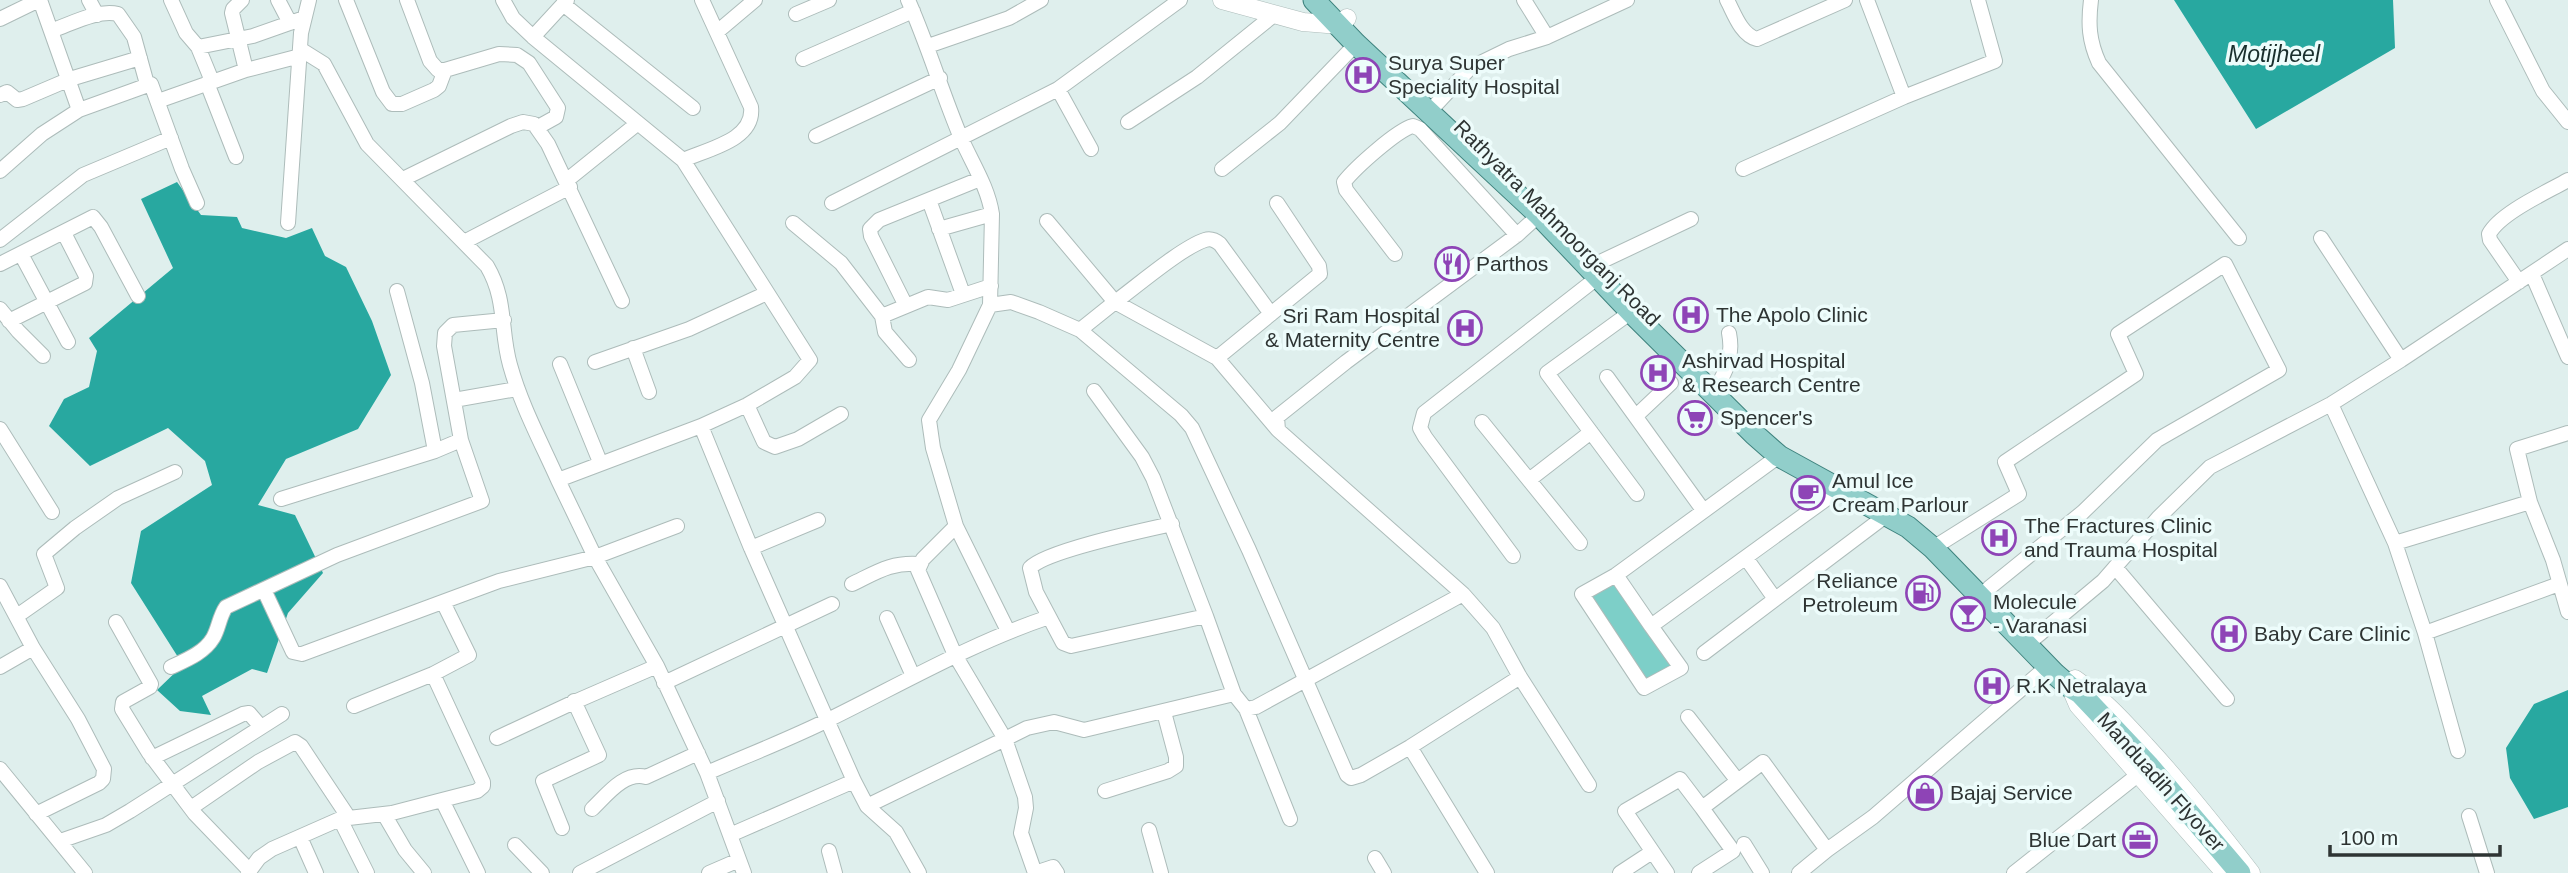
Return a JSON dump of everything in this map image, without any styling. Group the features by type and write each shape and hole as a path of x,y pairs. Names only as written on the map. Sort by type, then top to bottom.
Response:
{"main road":[{"name":"Rathyatra Mahmoorganj Road","path":"1314,0 1343,22 1433,108 1516,177 1598,271 1652,316 1715,390 1784,447 1896,502 1939,545 1989,588 2036,637 2080,691"},
{"name":"Rathyatra Mahmoorganj Road","path":"1329,0 1343,22"},
{"path":"1343,22 1356,44 1433,108 1598,271 1631,312 1715,390 1754,434 1779,456 1888,514 1939,545 2048,666 2080,691"},
{"name":"Manduadih Flyover","path":"2080,691 2150,765 2240,873"}],"street":[{"path":"0,19 40,0 53,30 79,110"},
{"path":"89,0 97,15"},
{"path":"171,0 186,33 198,47 236,157"},
{"path":"242,0 233,9 246,70"},
{"path":"278,0 297,21"},
{"path":"288,223 300,52 297,21 309,0"},
{"path":"346,0 383,92 392,104 402,104 434,90 439,86 445,70"},
{"path":"407,0 433,67 445,70 499,54 523,58 558,108 556,117 538,127"},
{"path":"503,0 513,18 533,37 683,160 810,360 795,377 747,405 701,426 558,480"},
{"path":"683,160 742,134 752,117 751,107 702,0"},
{"path":"717,32 755,0"},
{"path":"796,14 829,0"},
{"path":"928,46 1009,18 1041,0"},
{"path":"832,203 1058,89 1180,0"},
{"path":"1222,0 1303,22 1343,22"},
{"path":"1524,0 1547,37"},
{"path":"1727,0 1743,30 1757,39 1845,0"},
{"path":"1867,0 1904,97"},
{"path":"1743,169 1904,97 1996,61 1978,0"},
{"path":"2091,0 2088,23 2090,44 2099,63 2239,238"},
{"path":"2497,0 2543,91 2567,119"},
{"path":"1433,108 1470,68 1509,49 1547,37 1624,1"},
{"path":"533,37 565,2 693,108"},
{"path":"803,60 910,5 961,136 990,201 990,304 959,370 929,420 933,448 956,526 1008,631"},
{"path":"53,30 114,12 122,18 134,37 147,84"},
{"path":"1128,122 1197,77 1275,13"},
{"path":"198,47 239,39 297,21"},
{"path":"1222,169 1280,123 1356,44"},
{"path":"158,101 300,52 324,64 358,130 380,158 487,266 496,283 509,360 517,388 595,557 657,666 698,753 742,867 709,873"},
{"path":"0,95 7,92 20,100 69,79 140,58"},
{"path":"816,135 940,78"},
{"path":"0,171 30,144 79,110 147,84 153,86 197,203"},
{"path":"1058,89 1091,149"},
{"path":"403,179 519,123 528,122 538,127 568,184 622,301"},
{"path":"464,243 568,184 638,122"},
{"path":"1395,254 1346,190 1344,182 1351,172 1401,131 1413,126 1420,129 1517,235"},
{"path":"0,240 83,175 171,138"},
{"path":"906,306 870,229 879,220 980,179"},
{"path":"2519,282 2490,240 2489,234 2493,227 2508,215 2568,180"},
{"path":"929,200 963,294"},
{"path":"1217,358 1320,274 1319,266 1277,203"},
{"path":"939,229 992,214"},
{"path":"1278,430 1277,417 1346,362 1517,235 1539,215"},
{"path":"0,264 90,218 96,219 138,296"},
{"path":"1513,556 1425,437 1420,428 1424,413 1598,271 1691,219"},
{"path":"1046,220 1115,302 1217,358 1278,430 1464,594 1493,628 1520,677 1589,785"},
{"path":"793,223 841,262 882,316 885,332 909,360"},
{"path":"9,321 82,285 87,279 64,233"},
{"path":"2321,238 2401,360"},
{"path":"1080,330 1181,254 1205,240 1213,239 1220,244 1271,314"},
{"path":"2036,637 2103,581 2158,518 2210,467 2331,404 2568,249"},
{"path":"21,254 68,342"},
{"path":"1939,545 2019,494 2005,462 2136,374 2119,334 2225,264 2279,370 2158,440 2083,512 1989,588"},
{"path":"2532,274 2568,357"},
{"path":"882,316 928,297 948,300 992,286"},
{"path":"397,291 422,383 435,451"},
{"path":"595,362 689,329 767,293"},
{"path":"990,304 1012,302 1080,330 1181,415 1192,428 1249,550 1304,681 1347,775 1351,778 1410,747 1520,677"},
{"path":"0,309 43,356"},
{"path":"1631,312 1548,373 1637,494"},
{"path":"171,667 202,651 213,639 220,616 226,607 337,555 482,501 461,440 444,346 445,333 453,326 504,320"},
{"path":"1715,390 1730,364 1732,348 1729,333"},
{"path":"634,348 649,392"},
{"path":"560,364 600,462"},
{"path":"1607,377 1703,510"},
{"path":"1636,416 1671,383"},
{"path":"454,400 517,388"},
{"path":"1094,391 1142,457 1172,524 1234,694 1246,709 1290,819"},
{"path":"2331,404 2395,543 2425,633 2458,751"},
{"path":"747,405 764,442 775,447 798,439 841,414"},
{"path":"1482,422 1580,543"},
{"path":"701,426 751,548 854,781 867,806 897,832 919,873"},
{"path":"0,429 51,512"},
{"path":"1529,480 1591,432"},
{"path":"2568,433 2517,449 2530,502 2553,560 2568,612"},
{"path":"281,499 435,451 461,440"},
{"path":"1616,575 1681,668 1644,688 1582,594 1616,575 1779,456"},
{"path":"17,616 57,588 44,554 118,498 176,472"},
{"path":"1651,626 1840,489"},
{"path":"2395,543 2530,502"},
{"path":"1704,653 1888,514"},
{"path":"751,548 818,520"},
{"path":"1172,524 1097,542 1034,564 1030,568 1036,592 1063,643 1071,646 1206,616"},
{"path":"264,590 293,652 302,654 499,581 595,557 677,526"},
{"path":"956,526 919,565 918,570 956,654 1005,739 1025,797 1026,808 1021,833 1035,873 1053,867 1057,873"},
{"path":"2553,560 2568,555"},
{"path":"1746,558 1775,599"},
{"path":"852,584 891,565 919,565"},
{"path":"2115,568 2227,699"},
{"path":"2425,633 2559,584"},
{"path":"0,586 104,769 100,783 36,814"},
{"path":"1246,709 1256,707 1464,594"},
{"path":"354,706 433,674 469,655 443,602"},
{"path":"664,683 832,604"},
{"path":"707,773 828,720 956,654 1008,631 1049,617"},
{"path":"887,618 914,676"},
{"path":"116,622 150,680 150,687 123,702 121,707 152,758 191,808 248,872 259,858 272,849 344,819 384,814 477,791 483,786 433,674"},
{"path":"0,667 33,648"},
{"path":"497,738 657,666"},
{"path":"1799,873 1873,817 2048,666"},
{"path":"2225,873 2078,705 2080,691 2095,693 2162,764 2209,818 2251,873"},
{"path":"867,806 1027,728 1054,722 1084,730 1234,694"},
{"path":"562,828 543,780 599,755 575,702"},
{"path":"1105,791 1176,766 1164,712"},
{"path":"152,758 243,714 249,713 261,727"},
{"path":"60,841 106,825 282,714"},
{"path":"1688,717 1737,780"},
{"path":"191,808 257,762 295,742 301,746 344,819 367,873"},
{"path":"1410,747 1487,873"},
{"path":"592,809 625,780 640,775 646,777 698,753"},
{"path":"1702,808 1763,762 1827,850"},
{"path":"0,769 85,873"},
{"path":"2014,873 2139,774"},
{"path":"1667,873 1625,811 1680,779 1733,851 1699,873"},
{"path":"730,835 854,781"},
{"path":"442,800 478,873"},
{"path":"580,873 718,801"},
{"path":"384,814 405,850 424,873"},
{"path":"2469,816 2487,873"},
{"path":"1149,830 1161,873"},
{"path":"300,837 316,873"},
{"path":"515,845 542,873"},
{"path":"1744,845 1762,873"},
{"path":"829,851 835,873"},
{"path":"1620,873 1653,852"},
{"path":"1375,858 1384,873"}],"shaded area":[{"path":"1615,580 1678,670 1642,685 1585,599"}],"water":[{"name":"Motijheel","path":"2174,0 2393,0 2395,48 2256,129"},
{"path":"177,182 201,215 237,217 242,228 286,238 312,228 325,256 346,267 372,321 391,375 358,429 286,459 258,505 295,515 323,573 288,613 267,673 252,669 202,696 211,715 180,711 157,690 183,665 131,583 141,531 212,485 205,461 168,428 90,466 49,426 64,399 89,387 97,351 89,338 173,268 141,199"},
{"path":"2568,690 2568,807 2534,819 2510,778 2506,748 2534,704"}],"place":[{"name":"Surya Super Speciality Hospital","path":"1363,75"},
{"name":"Parthos","path":"1452,264"},
{"name":"The Apolo Clinic","path":"1691,315"},
{"name":"Sri Ram Hospital & Maternity Centre","path":"1465,328"},
{"name":"Ashirvad Hospital & Research Centre","path":"1658,373"},
{"name":"Spencer's","path":"1695,418"},
{"name":"Amul Ice Cream Parlour","path":"1808,493"},
{"name":"The Fractures Clinic and Trauma Hospital","path":"1999,538"},
{"name":"Reliance Petroleum","path":"1923,593"},
{"name":"Molecule - Varanasi","path":"1968,614"},
{"name":"Baby Care Clinic","path":"2229,634"},
{"name":"R.K Netralaya","path":"1992,686"},
{"name":"Bajaj Service","path":"1925,793"},
{"name":"Blue Dart","path":"2140,840"}]}
